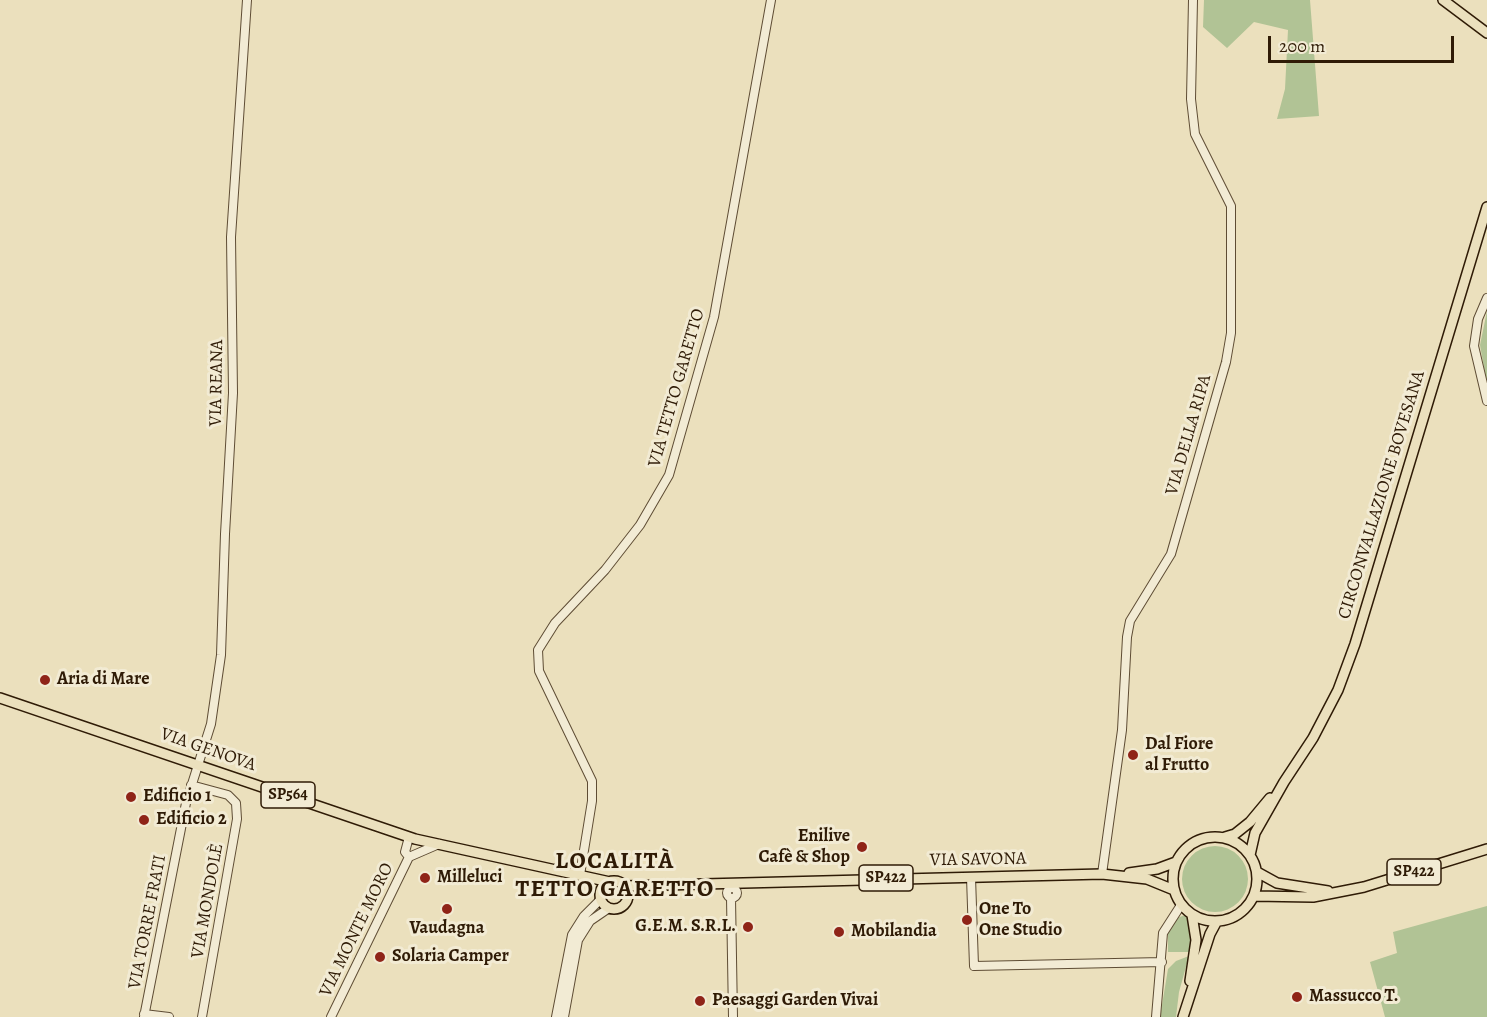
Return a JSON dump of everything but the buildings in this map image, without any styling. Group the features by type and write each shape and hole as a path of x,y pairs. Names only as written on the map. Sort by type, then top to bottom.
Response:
{"main road":[{"path":"1443,0 1486,31"},
{"name":"CIRCONVALLAZIONE BOVESANA","path":"1250,855 1255,832 1318,728 1338,690 1355,644 1487,207"},
{"name":"VIA GENOVA","path":"0,698 412,838 610,882"},
{"name":"CIRCONVALLAZIONE BOVESANA","path":"1225,837 1235,834 1250,822 1284,782"},
{"path":"1214,836 1225,837 1244,847 1250,855 1257,872 1254,896 1239,914 1217,921 1192,915 1181,905 1174,890 1173,871 1185,849 1194,842 1214,836"},
{"name":"SP422","path":"1254,896 1313,897 1340,892 1383,882 1487,849"},
{"name":"VIA SAVONA","path":"624,886 657,887 1115,874 1157,869 1176,862"},
{"name":"SP422","path":"1257,872 1286,885 1340,892"},
{"name":"VIA SAVONA","path":"1115,874 1148,879 1174,890"},
{"name":"VIA GENOVA","path":"580,875 601,896"},
{"path":"609,908 601,896 604,886 610,882"},
{"name":"SP422","path":"610,882 618,882 624,886"},
{"path":"624,886 628,898"},
{"name":"VIA SAVONA","path":"628,898 657,887"},
{"name":"SP422","path":"609,908 619,908 628,898"},
{"path":"1192,915 1196,940 1196,966"},
{"path":"1183,1017 1196,966 1217,921"}],"street":[{"name":"VIA REANA","path":"198,764 211,724 221,655 225,534 234,393 231,237 247,0"},
{"name":"VIA TETTO GARETTO","path":"580,875 592,801 592,781 539,671 538,650 555,623 605,570 640,525 669,475 714,317 771,0"},
{"name":"VIA DELLA RIPA","path":"1102,874 1122,730 1127,636 1130,621 1171,554 1226,362 1231,333 1231,206 1195,134 1191,99 1192,0"},
{"path":"1487,298 1478,319 1474,346 1487,398"},
{"name":"VIA TORRE FRATI","path":"144,1016 198,764"},
{"name":"VIA MONDOLÈ","path":"192,785 228,795 236,803 237,819 202,1017"},
{"name":"VIA MONTE MORO","path":"331,1017 413,855 412,838"},
{"name":"VIA MONTE MORO","path":"413,855 439,844"},
{"path":"971,877 974,966 1162,962"},
{"path":"733,885 727,892 731,898 733,1017"},
{"path":"556,1017 572,935 601,896"},
{"path":"1156,1017 1161,979 1163,933 1181,905"},
{"name":"SP422","path":"564,1017 578,940 590,921 609,908"},
{"path":"144,1016 169,1017"}],"green space":[{"path":"1204,0 1310,0 1319,116 1277,119 1285,89 1288,30 1254,22 1227,48 1203,27"},
{"path":"1487,311 1487,385 1480,345"},
{"path":"1215,846 1228,849 1238,856 1245,866 1248,879 1245,892 1238,902 1228,909 1215,912 1202,909 1192,902 1185,892 1182,879 1185,866 1192,856 1202,849"},
{"path":"1487,906 1487,1017 1385,1017 1370,962 1397,953 1393,932"},
{"path":"1185,915 1189,921 1192,937 1191,952 1168,952 1168,930 1177,918"},
{"path":"1189,956 1179,992 1176,1017 1160,1017 1168,969 1176,961"}],"place":[{"name":"Aria di Mare","path":"45,680"},
{"name":"Dal Fiore al Frutto","path":"1133,755"},
{"name":"Edificio 1","path":"131,797"},
{"name":"Edificio 2","path":"144,820"},
{"name":"Enilive Cafè & Shop","path":"862,847"},
{"name":"Milleluci","path":"425,878"},
{"name":"Vaudagna","path":"447,909"},
{"name":"One To One Studio","path":"967,920"},
{"name":"G.E.M. S.R.L.","path":"748,927"},
{"name":"Mobilandia","path":"839,932"},
{"name":"Solaria Camper","path":"380,957"},
{"name":"Massucco T.","path":"1297,997"},
{"name":"Paesaggi Garden Vivai","path":"700,1001"}],"district":[{"name":"LOCALITÀ TETTO GARETTO","path":"615,876"}]}
